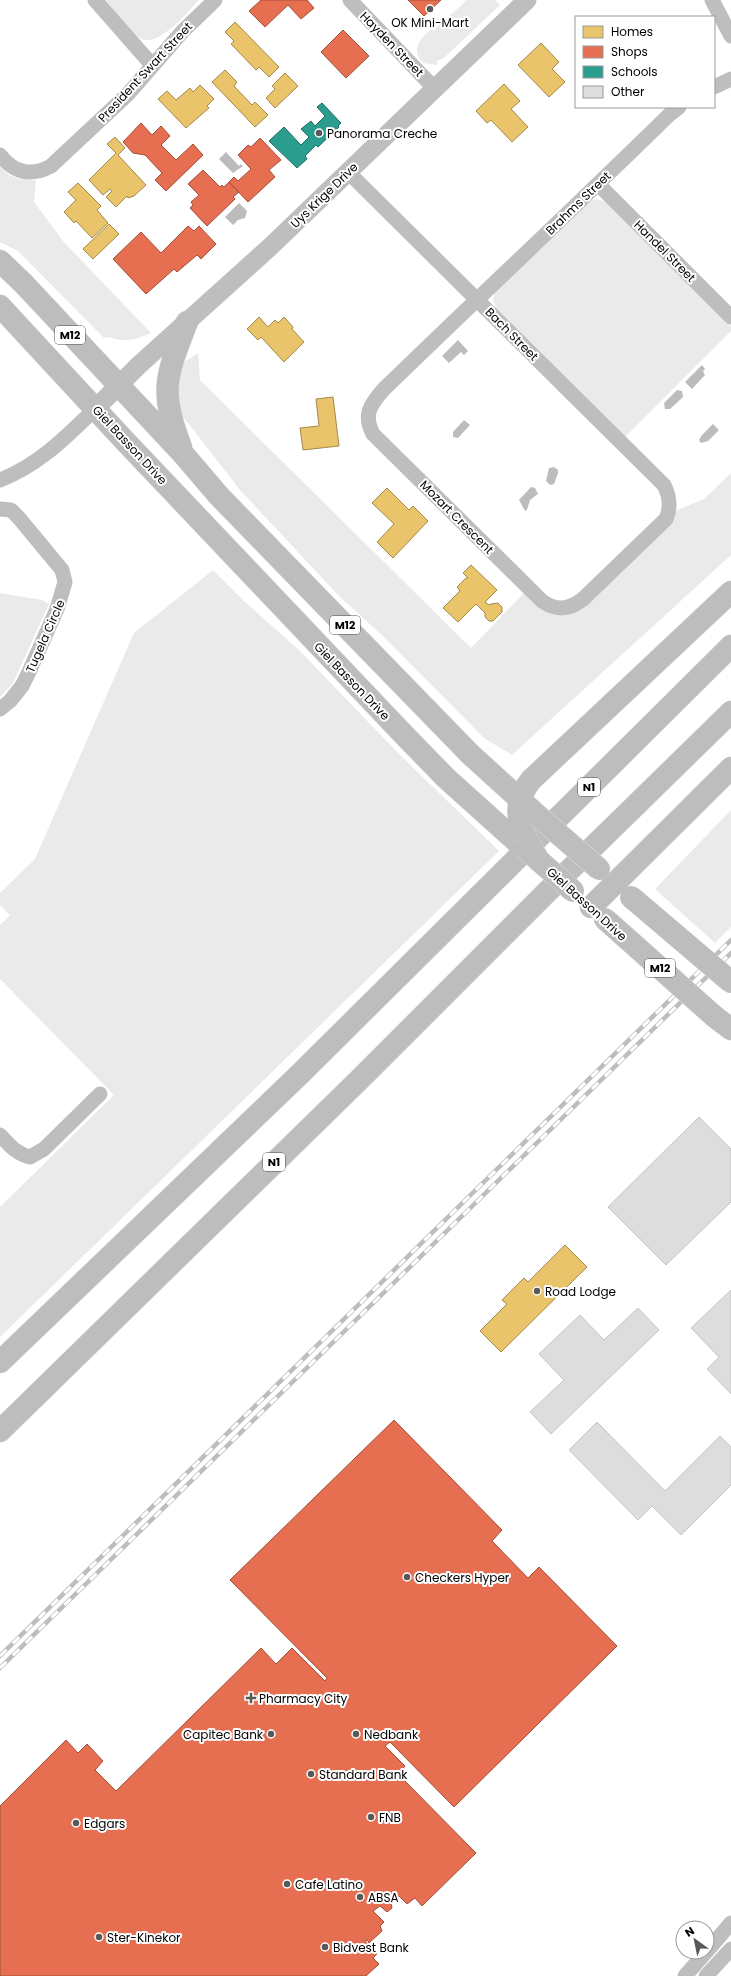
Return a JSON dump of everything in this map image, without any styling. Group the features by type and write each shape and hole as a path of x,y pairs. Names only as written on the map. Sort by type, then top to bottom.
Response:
{"main road":[{"name":"M12","path":"0,262 22,283 184,455 219,496 465,749 538,816 731,982"},
{"name":"Giel Basson Drive","path":"0,306 446,778 520,838 540,861 723,1023"},
{"path":"184,455 171,419 167,394 171,362 187,322"},
{"path":"520,838 520,799 531,780 731,592"},
{"name":"N1","path":"0,1362 301,1074 731,646"},
{"name":"N1","path":"0,1431 360,1079 547,892 731,712"},
{"path":"598,913 615,883 731,768"}],"street":[{"path":"95,0 152,65"},
{"name":"President Swart Street","path":"0,155 14,168 20,171 36,173 51,166 128,94 182,32 215,0"},
{"name":"Hayden Street","path":"350,0 435,89"},
{"name":"Uys Krige Drive","path":"96,408 187,322 270,247 527,0"},
{"path":"712,0 731,36"},
{"path":"715,87 731,79"},
{"name":"Brahms Street","path":"477,299 678,108"},
{"name":"Bach Street","path":"348,172 664,486 670,501"},
{"name":"Handel Street","path":"598,184 731,317"},
{"name":"Mozart Crescent","path":"477,299 383,390 372,403 368,414 369,426 373,434 542,601 556,609 574,606 583,599 666,519 670,501"},
{"path":"0,480 24,469 43,457 96,408"},
{"name":"Tugela Circle","path":"0,510 11,510 19,518 62,570 65,582 57,609 22,686 10,701 0,709"},
{"path":"0,1135 15,1151 30,1157 44,1149 100,1094"},
{"path":"715,1942 731,1923"},
{"path":"706,1976 731,1949"},
{"path":"685,1976 700,1960"}],"shaded area":[{"path":"106,0 199,0 179,21 162,35 154,39 146,40 138,37 121,20"},
{"path":"465,0 495,0 500,5 444,58 437,61 437,65 423,63 417,53 420,40 431,29 433,31 466,1"},
{"path":"226,152 239,166 241,164 243,166 233,173 219,159"},
{"path":"0,167 8,174 16,178 36,180 34,202 63,241 151,333 139,338 128,340 108,337 104,338 18,251 0,242"},
{"path":"597,199 606,202 731,326 731,331 625,437 497,310 493,300 496,290 589,202"},
{"path":"239,203 247,211 245,218 238,220 233,225 225,217"},
{"path":"458,340 468,351 464,355 461,352 449,363 442,356"},
{"path":"198,353 200,380 471,648 524,593 566,614 675,511 704,499 731,473 731,555 512,755 484,738 385,638 340,597 240,490 181,414 176,395 183,363"},
{"path":"702,365 705,369 703,371 705,375 692,389 685,382"},
{"path":"677,390 682,391 683,397 670,409 665,409 664,403"},
{"path":"464,420 470,425 458,438 453,437 453,432"},
{"path":"713,424 719,430 708,441 701,443 699,440 702,435"},
{"path":"554,467 558,470 558,473 554,484 550,485 546,481 549,468"},
{"path":"531,487 535,488 538,494 530,500 527,510 525,511 519,500"},
{"path":"213,570 245,602 300,651 399,754 499,851 0,1337 0,1207 114,1095 0,979 0,925 10,915 0,905 0,893 35,859 134,633"},
{"path":"0,593 42,600 49,604 13,683 0,697"},
{"path":"731,810 731,927 715,943 655,889"}],"building: Homes":[{"path":"235,22 279,67 269,77 259,67 256,70 231,44 234,41 225,32"},
{"path":"541,43 559,62 552,69 565,82 549,97 518,65"},
{"path":"225,70 237,82 234,86 252,105 255,102 268,115 255,127 212,82"},
{"path":"285,73 298,86 275,108 266,98 275,89 272,86"},
{"path":"504,84 520,101 511,109 528,127 512,142 491,120 487,123 476,111"},
{"path":"200,85 214,99 207,106 209,108 186,128 158,99 167,91 176,100 190,88 193,92"},
{"path":"115,137 125,148 118,155 146,185 134,196 128,198 127,196 116,207 106,197 112,191 110,189 103,195 89,180 116,153 107,144"},
{"path":"78,183 101,206 97,210 108,223 92,238 76,221 74,223 64,212 76,200 68,192"},
{"path":"109,224 119,234 93,259 83,249"},
{"path":"259,317 268,327 275,320 278,323 284,317 293,327 292,329 304,342 284,362 261,337 258,340 247,329"},
{"path":"333,397 339,446 303,450 300,428 319,426 316,399"},
{"path":"387,488 409,510 413,506 428,521 393,558 377,542 394,524 372,503"},
{"path":"471,565 497,590 485,602 489,605 498,603 502,607 502,612 493,621 489,621 485,617 485,613 476,604 458,622 443,608 460,591 457,587 466,578 468,578 463,573"},
{"name":"Road Lodge","path":"565,1245 587,1267 501,1352 480,1331 507,1304 502,1300 524,1278 528,1282"}],"building: Shops":[{"path":"261,0 307,0 314,8 301,19 288,5 265,27 249,11"},
{"path":"408,0 441,0 424,16"},
{"path":"343,30 369,56 346,78 321,52"},
{"path":"141,123 152,135 161,126 170,136 161,145 176,160 193,144 203,155 166,191 155,180 162,173 145,155 133,153 123,142"},
{"path":"260,138 281,160 269,170 275,177 248,202 229,182 234,177 238,181 251,169 238,155 248,145 251,147"},
{"path":"203,170 220,187 222,185 224,187 229,182 239,192 233,197 235,199 207,226 190,208 193,205 191,202 199,195 188,184"},
{"path":"188,226 194,231 199,226 216,244 201,259 197,255 177,272 174,269 146,294 113,259 141,232 161,253"},
{"path":"394,1420 502,1530 492,1541 528,1578 539,1567 617,1646 454,1807 390,1742 385,1746 405,1766 398,1774 476,1853 422,1906 415,1898 407,1904 399,1896 391,1903 392,1908 387,1912 380,1906 373,1911 384,1922 380,1926 382,1931 369,1943 367,1940 365,1941 377,1954 373,1958 379,1964 366,1976 0,1976 0,1806 66,1740 78,1753 87,1744 103,1761 95,1770 116,1791 261,1648 276,1664 292,1648 325,1681 327,1678 230,1580"}],"building: Schools":[{"name":"Panorama Creche","path":"322,103 341,123 338,126 339,127 318,147 316,145 305,156 307,159 297,168 269,141 284,127 301,145 309,137 301,129 311,121 315,126 325,116 317,107"}],"building: Other":[{"path":"699,1117 731,1149 731,1202 666,1265 608,1207"},
{"path":"731,1290 731,1394 707,1369 719,1357 691,1328"},
{"path":"638,1308 659,1330 551,1434 530,1412 564,1380 539,1354 580,1315 604,1340"},
{"path":"597,1422 665,1491 720,1436 731,1447 731,1485 681,1535 652,1506 638,1520 569,1450"}],"railway":[{"path":"0,1656 731,940"},
{"path":"0,1668 731,953"}],"place":[{"name":"OK Mini-Mart","path":"430,9"},
{"name":"Panorama Creche","path":"319,133"},
{"name":"Road Lodge","path":"537,1291"},
{"name":"Checkers Hyper","path":"407,1577"},
{"name":"Pharmacy City","path":"251,1698"},
{"name":"Capitec Bank","path":"271,1734"},
{"name":"Nedbank","path":"356,1734"},
{"name":"Standard Bank","path":"311,1774"},
{"name":"FNB","path":"371,1817"},
{"name":"Edgars","path":"76,1823"},
{"name":"Cafe Latino","path":"287,1884"},
{"name":"ABSA","path":"360,1897"},
{"name":"Ster-Kinekor","path":"99,1937"},
{"name":"Bidvest Bank","path":"325,1947"}]}
